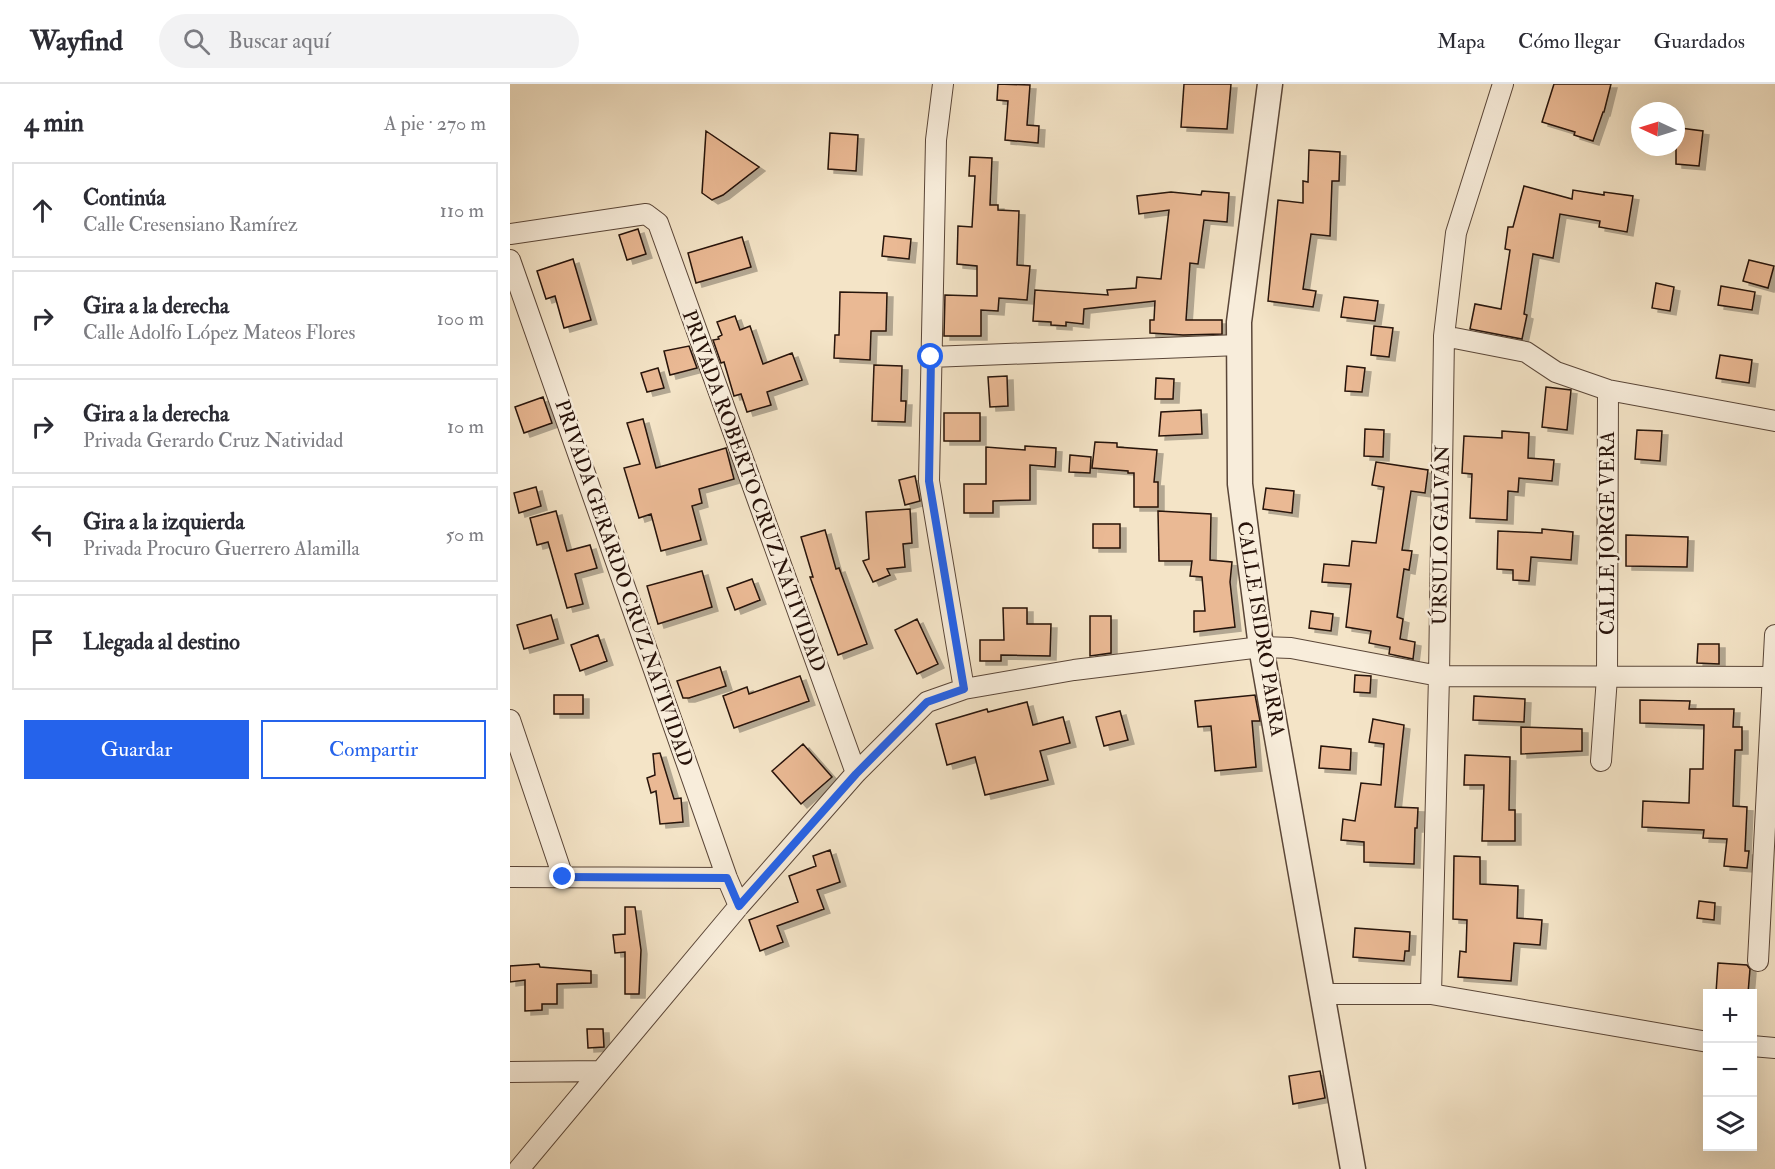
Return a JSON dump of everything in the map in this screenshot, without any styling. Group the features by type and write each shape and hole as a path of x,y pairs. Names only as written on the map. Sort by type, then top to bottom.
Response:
{"street":[{"path":"943,84 936,140 929,481 964,689"},
{"name":"CALLE ISIDRO PARRA","path":"1270,84 1239,322 1240,484 1261,647 1353,1169"},
{"name":"ÚRSULO GALVÁN","path":"1431,994 1444,336 1456,233 1503,84"},
{"name":"PRIVADA ROBERTO CRUZ NATIVIDAD","path":"510,234 646,214 658,223 856,774"},
{"name":"PRIVADA GERARDO CRUZ NATIVIDAD","path":"510,260 727,878 739,906"},
{"path":"1444,336 1526,352 1556,372 1608,390 1775,421"},
{"path":"931,357 1239,345"},
{"name":"CALLE JORGE VERA","path":"1601,761 1607,676 1608,390"},
{"path":"1758,961 1775,635"},
{"path":"519,1169 739,906 856,774 927,702 964,689 1074,670 1261,647 1291,648 1439,676 1774,676"},
{"path":"510,720 563,877"},
{"path":"510,877 727,878"},
{"path":"1322,994 1431,994 1703,1041"},
{"path":"1757,1046 1775,1048"},
{"path":"510,1072 601,1071"}],"building":[{"path":"998,84 1030,85 1027,125 1039,126 1038,143 1005,140 1008,101 997,100"},
{"path":"1184,84 1231,84 1227,129 1181,127"},
{"path":"1554,84 1611,84 1593,141 1574,135 1575,132 1542,122"},
{"path":"1685,129 1703,131 1699,166 1676,164 1676,156 1685,156"},
{"path":"706,131 759,167 723,195 712,200 702,193"},
{"path":"830,133 858,135 856,171 828,169"},
{"path":"1309,150 1340,152 1339,181 1332,181 1330,236 1311,234 1303,289 1316,291 1313,307 1268,301 1278,200 1303,203 1303,181 1308,182"},
{"path":"970,157 992,158 990,205 998,205 998,210 1019,211 1017,265 1030,266 1027,300 999,298 998,311 981,310 981,336 944,336 945,295 977,296 977,266 957,264 958,226 972,227 975,176 969,176"},
{"path":"1524,186 1572,199 1573,190 1604,195 1604,192 1633,196 1627,232 1599,227 1600,221 1560,214 1553,258 1533,254 1524,314 1527,315 1522,339 1470,329 1475,304 1501,309 1510,250 1505,249 1508,227 1513,227"},
{"path":"1202,191 1229,193 1227,222 1204,220 1198,264 1190,263 1186,320 1222,320 1222,334 1150,333 1150,320 1154,320 1155,301 1084,309 1083,324 1066,322 1066,326 1033,321 1035,290 1108,295 1107,290 1136,288 1137,277 1161,279 1169,210 1139,214 1137,196 1171,192 1201,195"},
{"path":"638,229 646,254 627,260 619,235"},
{"path":"884,236 911,239 909,259 882,256"},
{"path":"742,237 751,267 696,283 688,253"},
{"path":"573,259 591,320 564,328 555,296 546,299 537,271"},
{"path":"1749,260 1774,266 1768,288 1743,281"},
{"path":"1656,283 1674,287 1670,311 1652,308"},
{"path":"1721,286 1755,292 1752,310 1718,305"},
{"path":"840,292 887,293 886,331 871,331 870,360 834,358 835,335 839,335"},
{"path":"1344,297 1378,301 1375,321 1341,317"},
{"path":"735,316 740,330 750,326 763,364 792,353 802,380 767,392 771,405 747,412 741,394 734,396 724,362 721,363 713,340 719,339 718,337 722,335 717,322"},
{"path":"1374,326 1393,328 1389,357 1371,355"},
{"path":"689,346 697,368 670,375 664,351"},
{"path":"1720,355 1752,360 1749,383 1716,378"},
{"path":"874,365 902,366 901,401 906,401 905,422 872,421"},
{"path":"1347,366 1365,368 1362,392 1345,391"},
{"path":"658,368 664,388 647,392 641,373"},
{"path":"1007,376 1008,406 990,407 988,377"},
{"path":"1156,378 1174,379 1173,399 1155,399"},
{"path":"1546,387 1571,390 1567,430 1542,427"},
{"path":"543,397 552,423 524,433 515,407"},
{"path":"1201,410 1202,434 1159,436 1161,412"},
{"path":"944,413 980,413 980,441 944,441"},
{"path":"643,419 656,468 726,448 734,479 699,489 702,503 692,506 701,540 661,551 651,514 639,518 624,468 640,464 627,423"},
{"path":"1365,429 1384,430 1383,457 1364,456"},
{"path":"1637,430 1662,431 1660,461 1635,459"},
{"path":"1502,431 1529,433 1528,458 1554,460 1552,481 1519,478 1518,492 1508,491 1507,520 1470,518 1472,474 1462,473 1464,436 1502,438"},
{"path":"1095,442 1117,443 1117,447 1157,450 1154,482 1158,482 1158,507 1134,507 1134,473 1092,468"},
{"path":"1025,446 1056,448 1055,467 1030,465 1030,500 993,501 993,513 964,513 964,484 986,484 986,447 1025,450"},
{"path":"1070,455 1091,457 1090,473 1069,472"},
{"path":"1376,462 1428,470 1425,493 1411,491 1402,550 1412,551 1409,570 1404,569 1397,617 1403,619 1400,639 1415,642 1413,659 1389,654 1390,647 1369,643 1371,631 1346,627 1351,584 1322,582 1324,564 1349,566 1352,541 1376,543 1384,487 1372,485"},
{"path":"915,476 920,501 905,505 899,480"},
{"path":"536,487 541,506 519,513 514,493"},
{"path":"1266,488 1294,491 1292,513 1263,509"},
{"path":"910,509 912,543 903,544 905,567 887,569 890,575 873,582 863,561 869,559 866,512"},
{"path":"556,511 567,551 590,545 597,568 575,574 583,604 567,608 548,542 537,545 530,518"},
{"path":"1158,511 1211,514 1210,560 1232,562 1230,582 1235,627 1194,632 1194,611 1205,611 1202,577 1190,576 1192,561 1159,561"},
{"path":"1093,524 1120,524 1120,548 1093,548"},
{"path":"1542,529 1573,532 1571,560 1531,557 1529,581 1513,580 1513,570 1497,569 1498,531 1542,533"},
{"path":"825,530 836,569 839,568 867,644 838,655 810,577 813,577 801,537"},
{"path":"1626,535 1688,537 1687,567 1626,566"},
{"path":"702,571 712,607 658,624 647,586"},
{"path":"752,579 760,600 735,610 727,588"},
{"path":"1003,608 1027,608 1027,624 1051,624 1050,656 1001,655 1001,661 980,661 980,640 1004,640"},
{"path":"1311,611 1333,614 1331,631 1309,628"},
{"path":"551,615 558,639 524,649 517,625"},
{"path":"1090,616 1111,616 1111,653 1090,656"},
{"path":"917,619 938,664 917,674 895,630"},
{"path":"598,635 607,661 580,671 571,645"},
{"path":"1698,644 1719,644 1719,664 1697,663"},
{"path":"720,667 726,686 683,698 677,681"},
{"path":"1355,675 1371,676 1370,693 1354,692"},
{"path":"800,676 809,701 734,728 723,696 747,687 749,694"},
{"path":"554,695 583,695 583,714 554,714"},
{"path":"1255,695 1260,721 1252,721 1256,767 1215,771 1211,726 1198,727 1195,701"},
{"path":"1474,696 1525,699 1524,722 1473,720"},
{"path":"1640,700 1690,701 1689,709 1734,709 1733,727 1742,727 1742,750 1735,750 1733,806 1747,807 1745,851 1749,851 1747,868 1724,866 1727,839 1703,838 1704,830 1642,827 1643,801 1689,803 1690,769 1703,769 1704,725 1640,723"},
{"path":"1027,702 1033,725 1063,717 1070,743 1040,751 1048,780 985,795 975,757 947,765 936,724 987,709 988,712"},
{"path":"1120,711 1128,740 1104,746 1096,717"},
{"path":"1373,719 1404,725 1395,807 1418,808 1414,864 1364,862 1364,842 1341,840 1343,819 1355,821 1361,783 1381,785 1384,744 1369,742"},
{"path":"1521,727 1582,729 1582,751 1521,754"},
{"path":"803,744 832,777 801,804 772,771"},
{"path":"1321,746 1351,749 1350,770 1319,768"},
{"path":"660,753 674,799 681,798 683,822 660,824 656,791 651,793 647,778 655,775 653,754"},
{"path":"1465,755 1510,757 1509,810 1515,810 1515,841 1482,841 1484,785 1464,785"},
{"path":"830,850 840,882 817,890 824,909 777,926 783,942 760,951 749,920 798,902 789,876 816,866 813,856"},
{"path":"1454,856 1480,857 1480,884 1518,886 1517,918 1542,920 1540,945 1514,943 1511,981 1458,977 1460,951 1466,952 1467,920 1453,919"},
{"path":"1699,901 1715,903 1714,920 1697,918"},
{"path":"625,907 635,907 641,950 639,994 625,994 625,952 615,953 613,935 625,934"},
{"path":"1355,928 1410,932 1409,951 1405,951 1404,961 1353,957"},
{"path":"1718,963 1747,965 1750,969 1748,989 1716,989"},
{"path":"539,964 540,967 591,971 591,983 557,984 557,1004 542,1004 542,1010 525,1011 525,980 510,982 510,966"},
{"path":"587,1029 603,1029 604,1047 588,1048"},
{"path":"1320,1071 1325,1098 1293,1104 1289,1076"}],"route":[{"path":"563,877 727,878 739,906 856,774 927,702 964,689 929,481 931,357"}]}
